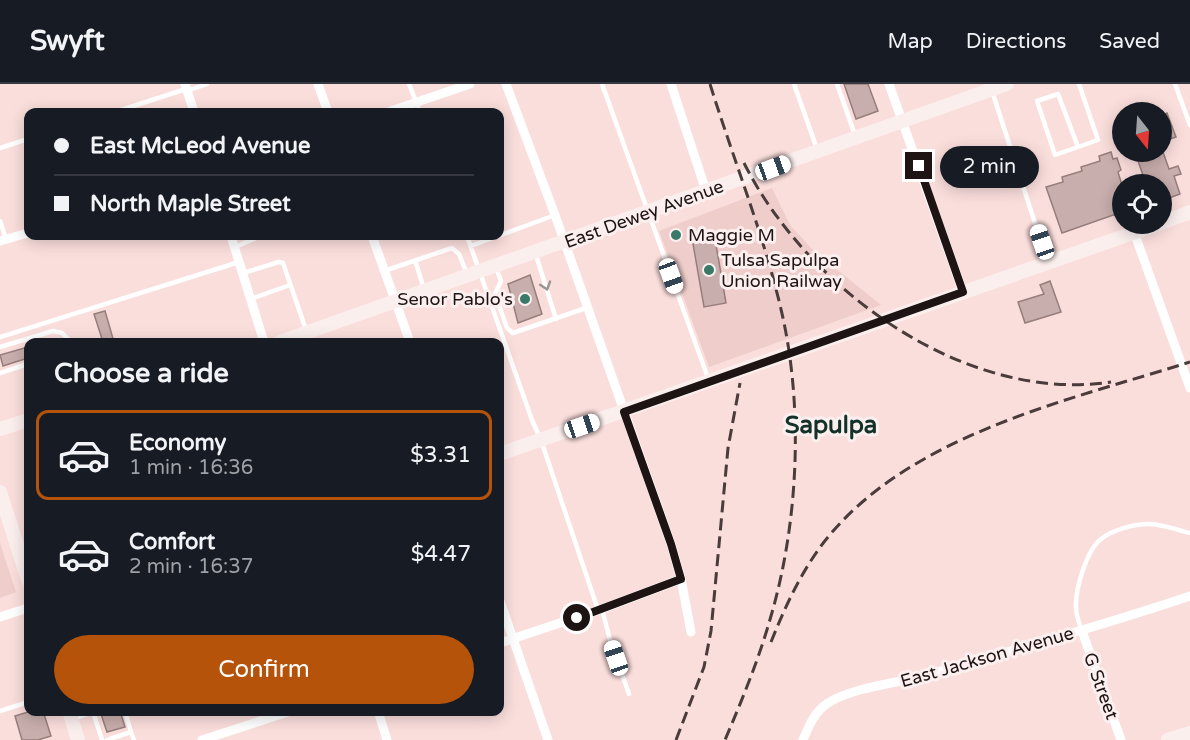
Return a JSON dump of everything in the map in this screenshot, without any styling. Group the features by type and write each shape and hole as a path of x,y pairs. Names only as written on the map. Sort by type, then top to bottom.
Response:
{"main road":[{"name":"East Dewey Avenue","path":"292,338 1007,84"},
{"path":"1172,219 1190,212"},
{"path":"504,453 1128,234"},
{"path":"0,429 24,421"},
{"path":"0,492 24,567"},
{"path":"70,716 78,740"},
{"path":"1174,739 1190,733"}],"street":[{"path":"318,84 327,108"},
{"path":"400,108 470,84"},
{"path":"506,84 555,215 671,544 681,579 691,632"},
{"path":"671,84 706,192"},
{"path":"889,84 963,292"},
{"path":"186,88 193,108"},
{"path":"3,240 24,234"},
{"path":"1135,234 1189,382"},
{"path":"233,240 263,338"},
{"path":"373,240 408,338"},
{"path":"504,641 600,610 681,579"},
{"name":"East Jackson Avenue","path":"803,740 819,710 842,696 910,680 1082,631 1190,597"},
{"path":"0,617 24,609"},
{"path":"504,613 548,740"},
{"name":"G Street","path":"1082,631 1121,740"},
{"path":"202,740 276,716"},
{"path":"380,716 387,740"}],"lane":[{"path":"127,108 186,88 207,84"},
{"path":"409,84 418,108"},
{"path":"602,84 710,381"},
{"path":"794,84 818,152"},
{"path":"837,84 856,138"},
{"path":"1078,147 1058,94 1037,101 1055,155 1078,147 1098,140 1079,84"},
{"path":"1175,84 1190,125"},
{"path":"991,90 1048,262"},
{"path":"0,148 24,140"},
{"path":"504,234 555,215"},
{"path":"0,221 3,240"},
{"path":"235,246 251,240"},
{"path":"469,240 475,274 500,338"},
{"path":"471,246 487,240"},
{"path":"384,271 452,248 475,274"},
{"path":"535,252 556,319"},
{"path":"415,260 425,292"},
{"path":"0,337 239,262"},
{"path":"243,273 279,262 283,263 307,333"},
{"path":"496,267 501,282 495,294 507,328 513,333 586,308"},
{"path":"251,299 291,285"},
{"path":"32,338 53,332 62,333 67,338"},
{"path":"0,347 24,340"},
{"path":"504,348 541,440 628,694"},
{"path":"0,373 24,365"},
{"path":"1082,631 1076,610 1078,586 1088,559 1100,540 1137,525 1151,524 1190,533"},
{"path":"0,711 24,703"},
{"path":"94,716 102,740"},
{"path":"126,716 134,740"},
{"path":"107,740 131,732"}],"shaded area":[{"path":"772,188 790,225 814,251 881,305 709,367 659,231"},
{"path":"0,543 16,592 0,598"}],"building":[{"path":"844,84 868,84 878,111 856,119"},
{"path":"1172,126 1176,137 1172,138"},
{"path":"1111,152 1112,162 1118,162 1121,170 1119,174 1112,174 1112,216 1062,233 1046,187 1063,182 1062,177 1082,171 1081,167 1100,161 1099,156"},
{"path":"1138,162 1167,162 1169,169 1178,166 1181,174 1174,176 1180,194 1172,197 1172,174 1143,174"},
{"name":"Tulsa Sapulpa Union Railway","path":"714,233 726,303 704,307 692,238"},
{"name":"Senor Pablo's","path":"530,275 542,314 518,323 508,284"},
{"path":"1050,281 1061,312 1025,323 1018,302 1044,294 1040,285"},
{"path":"105,311 113,338 102,338 94,314"},
{"path":"24,348 24,359 3,366 0,355"},
{"path":"24,713 24,716 45,716 51,736 38,740 22,740 15,716"},
{"path":"102,716 122,716 125,727 107,732"}],"railway":[{"path":"710,84 773,277 788,343 795,421 792,501 788,541 780,579 761,648 725,740"},
{"path":"744,163 772,209 807,253 849,293 896,328 947,356 1001,375 1056,384 1111,382"},
{"path":"771,642 794,590 824,542 859,505 899,474 944,448 992,426 1190,362"},
{"path":"676,740 704,667 711,631 728,448 740,383"}],"place":[{"name":"Maggie M","path":"676,235"},
{"name":"Tulsa Sapulpa Union Railway","path":"709,270"},
{"name":"Senor Pablo's","path":"525,299"}],"district":[{"name":"Sapulpa","path":"831,425"}],"route":[{"path":"577,618 681,579 671,544 624,412 963,292 919,166"}]}
